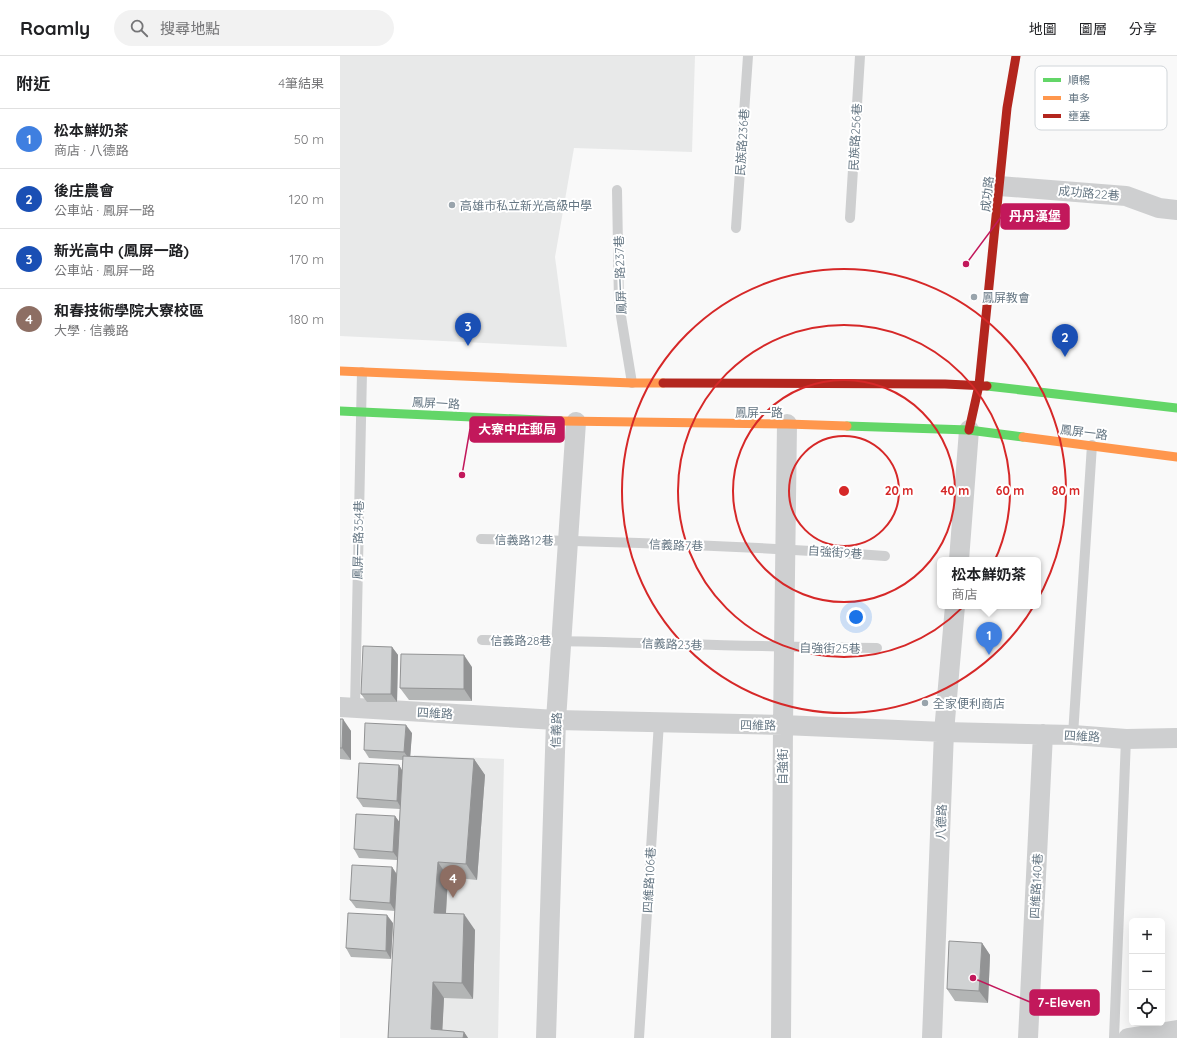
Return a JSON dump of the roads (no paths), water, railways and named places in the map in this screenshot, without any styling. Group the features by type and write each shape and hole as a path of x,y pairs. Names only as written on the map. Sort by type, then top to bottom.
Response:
{"main road":[{"name":"成功路","path":"969,430 979,385 1007,108 1016,56"},
{"path":"340,371 632,383 979,385 1177,408"},
{"name":"鳳屏一路","path":"340,411 576,422 787,424 969,430 1177,457"}],"street":[{"name":"成功路22巷","path":"1000,186 1126,196 1159,208 1177,210"},
{"name":"信義路","path":"546,1038 556,720 576,422"},
{"name":"自強街","path":"781,1038 782,725 787,424"},
{"path":"958,557 969,430"},
{"name":"八德路","path":"932,1038 944,732 955,609"},
{"name":"四維路","path":"347,708 556,720 782,725 1126,738 1177,738"},
{"name":"四維路140巷","path":"1028,1038 1044,734"},
{"path":"1128,1038 1177,1030"}],"lane":[{"name":"民族路236巷","path":"736,228 748,56"},
{"name":"民族路256巷","path":"850,218 860,56"},
{"name":"鳳屏一路237巷","path":"617,190 619,304 632,383"},
{"name":"鳳屏一路354巷","path":"347,708 362,372"},
{"path":"1073,735 1092,445"},
{"name":"信義路12巷","path":"481,539 568,540"},
{"name":"信義路7巷","path":"568,540 785,549"},
{"name":"自強街9巷","path":"785,549 885,556"},
{"name":"信義路28巷","path":"482,640 561,641"},
{"name":"信義路23巷","path":"561,641 784,647"},
{"name":"自強街25巷","path":"784,647 877,648"},
{"name":"四維路106巷","path":"639,1038 659,722"},
{"path":"1114,1038 1126,738"}],"place":[{"name":"高雄市私立新光高級中學","path":"452,205"},
{"name":"丹丹漢堡","path":"966,264"},
{"name":"鳳屏教會","path":"974,297"},
{"name":"新光高中 (鳳屏一路)","path":"468,346"},
{"name":"後庄農會","path":"1065,357"},
{"name":"大寮中庄郵局","path":"462,475"},
{"name":"松本鮮奶茶","path":"989,655"},
{"name":"全家便利商店","path":"925,703"},
{"name":"和春技術學院大寮校區","path":"453,898"},
{"name":"7-Eleven","path":"973,978"}]}
